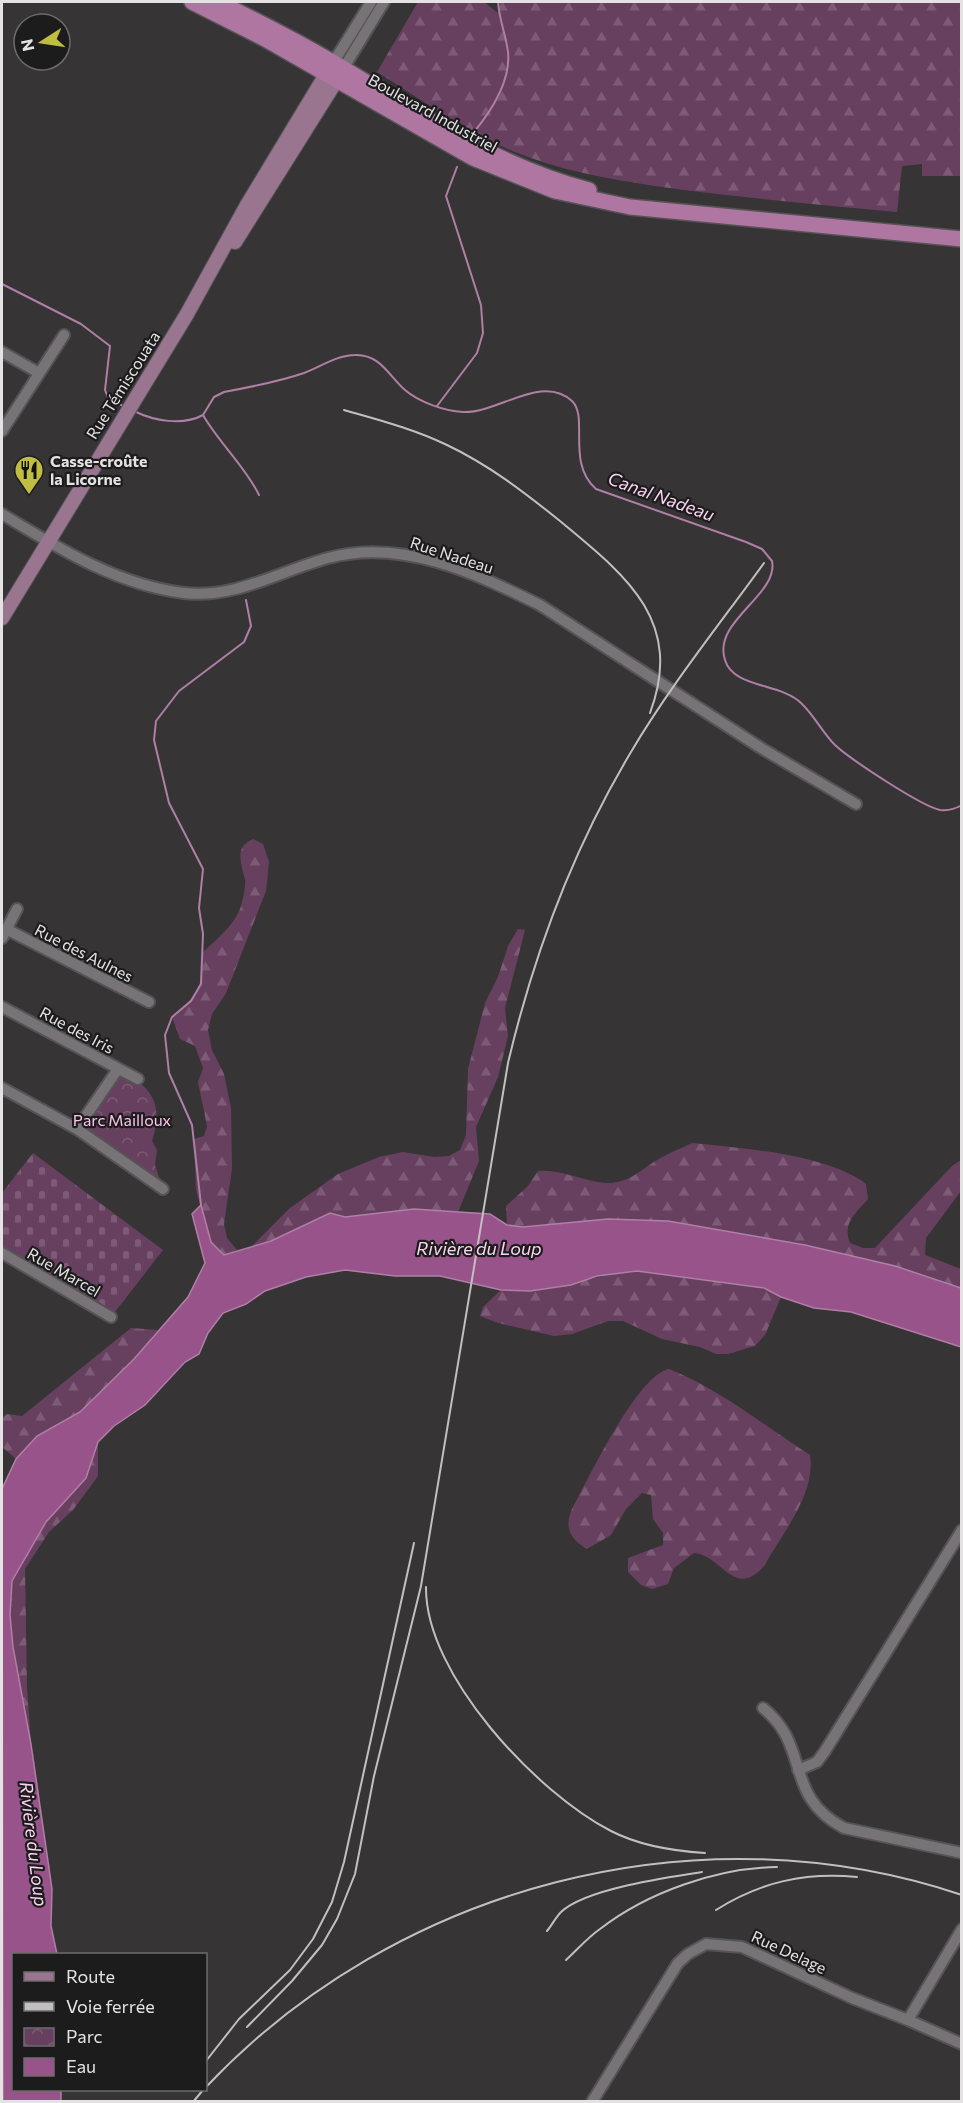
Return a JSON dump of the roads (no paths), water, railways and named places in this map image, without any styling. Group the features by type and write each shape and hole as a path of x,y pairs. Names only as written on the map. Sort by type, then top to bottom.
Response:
{"highway":[{"name":"Boulevard Industriel","path":"192,2 335,71"},
{"name":"Boulevard Industriel","path":"218,2 335,71 473,158 524,180 597,201 962,241"}],"main road":[{"name":"Rue Témiscouata","path":"2,618 199,292 247,205 335,71"}],"street":[{"name":"Rue Témiscouata","path":"335,71 371,2"},
{"name":"Rue Témiscouata","path":"335,71 384,2"},
{"path":"2,431 64,335"},
{"path":"2,352 39,374"},
{"name":"Rue Nadeau","path":"2,514 48,542 104,570 184,593 210,593 244,587 327,558 352,553 392,553 422,558 510,590 540,605 751,742 856,804"},
{"path":"4,934 16,909"},
{"name":"Rue des Aulnes","path":"4,934 149,1002"},
{"name":"Rue des Iris","path":"2,1007 138,1079"},
{"path":"77,1129 118,1069"},
{"path":"2,1088 77,1129 163,1189"},
{"name":"Rue Marcel","path":"2,1253 111,1317"},
{"path":"798,1770 817,1762 825,1751 962,1530"},
{"path":"763,1708 785,1729 810,1800 820,1812 844,1828 962,1853"},
{"path":"908,2020 962,1929"},
{"name":"Rue Delage","path":"592,2102 678,1964 687,1954 706,1944 742,1947 852,1998 962,2043"}],"water":[{"name":"Rivière du Loup","path":"201,1205 211,1242 224,1255 271,1241 330,1213 345,1217 414,1209 490,1214 507,1225 523,1227 608,1219 668,1221 805,1245 895,1266 961,1288 961,1347 851,1312 814,1308 781,1297 764,1288 637,1271 597,1276 571,1285 530,1291 501,1290 440,1276 395,1276 345,1270 306,1277 265,1291 246,1304 223,1313 208,1333 199,1354 185,1362 145,1405 114,1426 98,1442 86,1478 46,1522 12,1581 10,1615 13,1647 31,1744 52,1889 51,1926 57,1953 12,1953 12,2091 61,2091 61,2101 3,2101 2,1489 16,1459 37,1436 80,1412 134,1359 188,1297 205,1263 192,1214"}],"waterway":[{"path":"474,132 499,95 506,74 508,52 498,2"},
{"path":"437,406 477,353 483,333 481,305 446,196 457,167"},
{"path":"2,284 81,324 110,346 105,390 109,400 126,407"},
{"name":"Canal Nadeau","path":"203,415 214,397 224,392 284,379 335,359 355,355 378,362 405,390 432,405 448,410 476,411 533,393 547,391 560,394 572,401 577,408 582,467 596,489 746,542 762,549 772,561 771,573 766,585 728,633 724,646 725,660 730,669 747,681 782,692 801,703 826,735 843,752 902,791 940,810 962,805"},
{"path":"134,411 168,421 187,420 203,415"},
{"path":"203,415 247,474 259,495"},
{"path":"201,1205 192,1125 169,1073 165,1035 172,1017 191,1001 201,984 203,934 199,908 203,869 169,803 154,740 156,721 179,691 244,642 251,626 246,600"}],"railway":[{"path":"344,410 422,434 477,461 533,500 606,560 642,602 654,625 660,651 659,680 650,713"},
{"path":"247,2027 292,1981 322,1945 337,1919 355,1874 374,1776 421,1586 508,1063 543,942 573,864 631,752 678,680 764,563"},
{"path":"207,2060 239,2019 290,1970 313,1939 332,1902 344,1862 414,1543"},
{"path":"426,1587 431,1621 444,1657 465,1693 490,1728 520,1760 551,1789 582,1813 611,1831 657,1847 705,1853"},
{"path":"207,2086 282,2017 367,1960 459,1914 556,1882 656,1864 759,1859 861,1869 962,1895"},
{"path":"566,1960 591,1936 619,1916 661,1893 707,1877 754,1868 777,1867"},
{"path":"547,1931 561,1912 588,1897 628,1885 702,1872"},
{"path":"716,1910 749,1892 783,1881 819,1876 857,1877"},
{"path":"193,2102 202,2091"}],"place":[{"name":"Casse-croûte la Licorne","path":"29,496"}],"park label":[{"name":"Parc Mailloux","path":"122,1120"}]}
